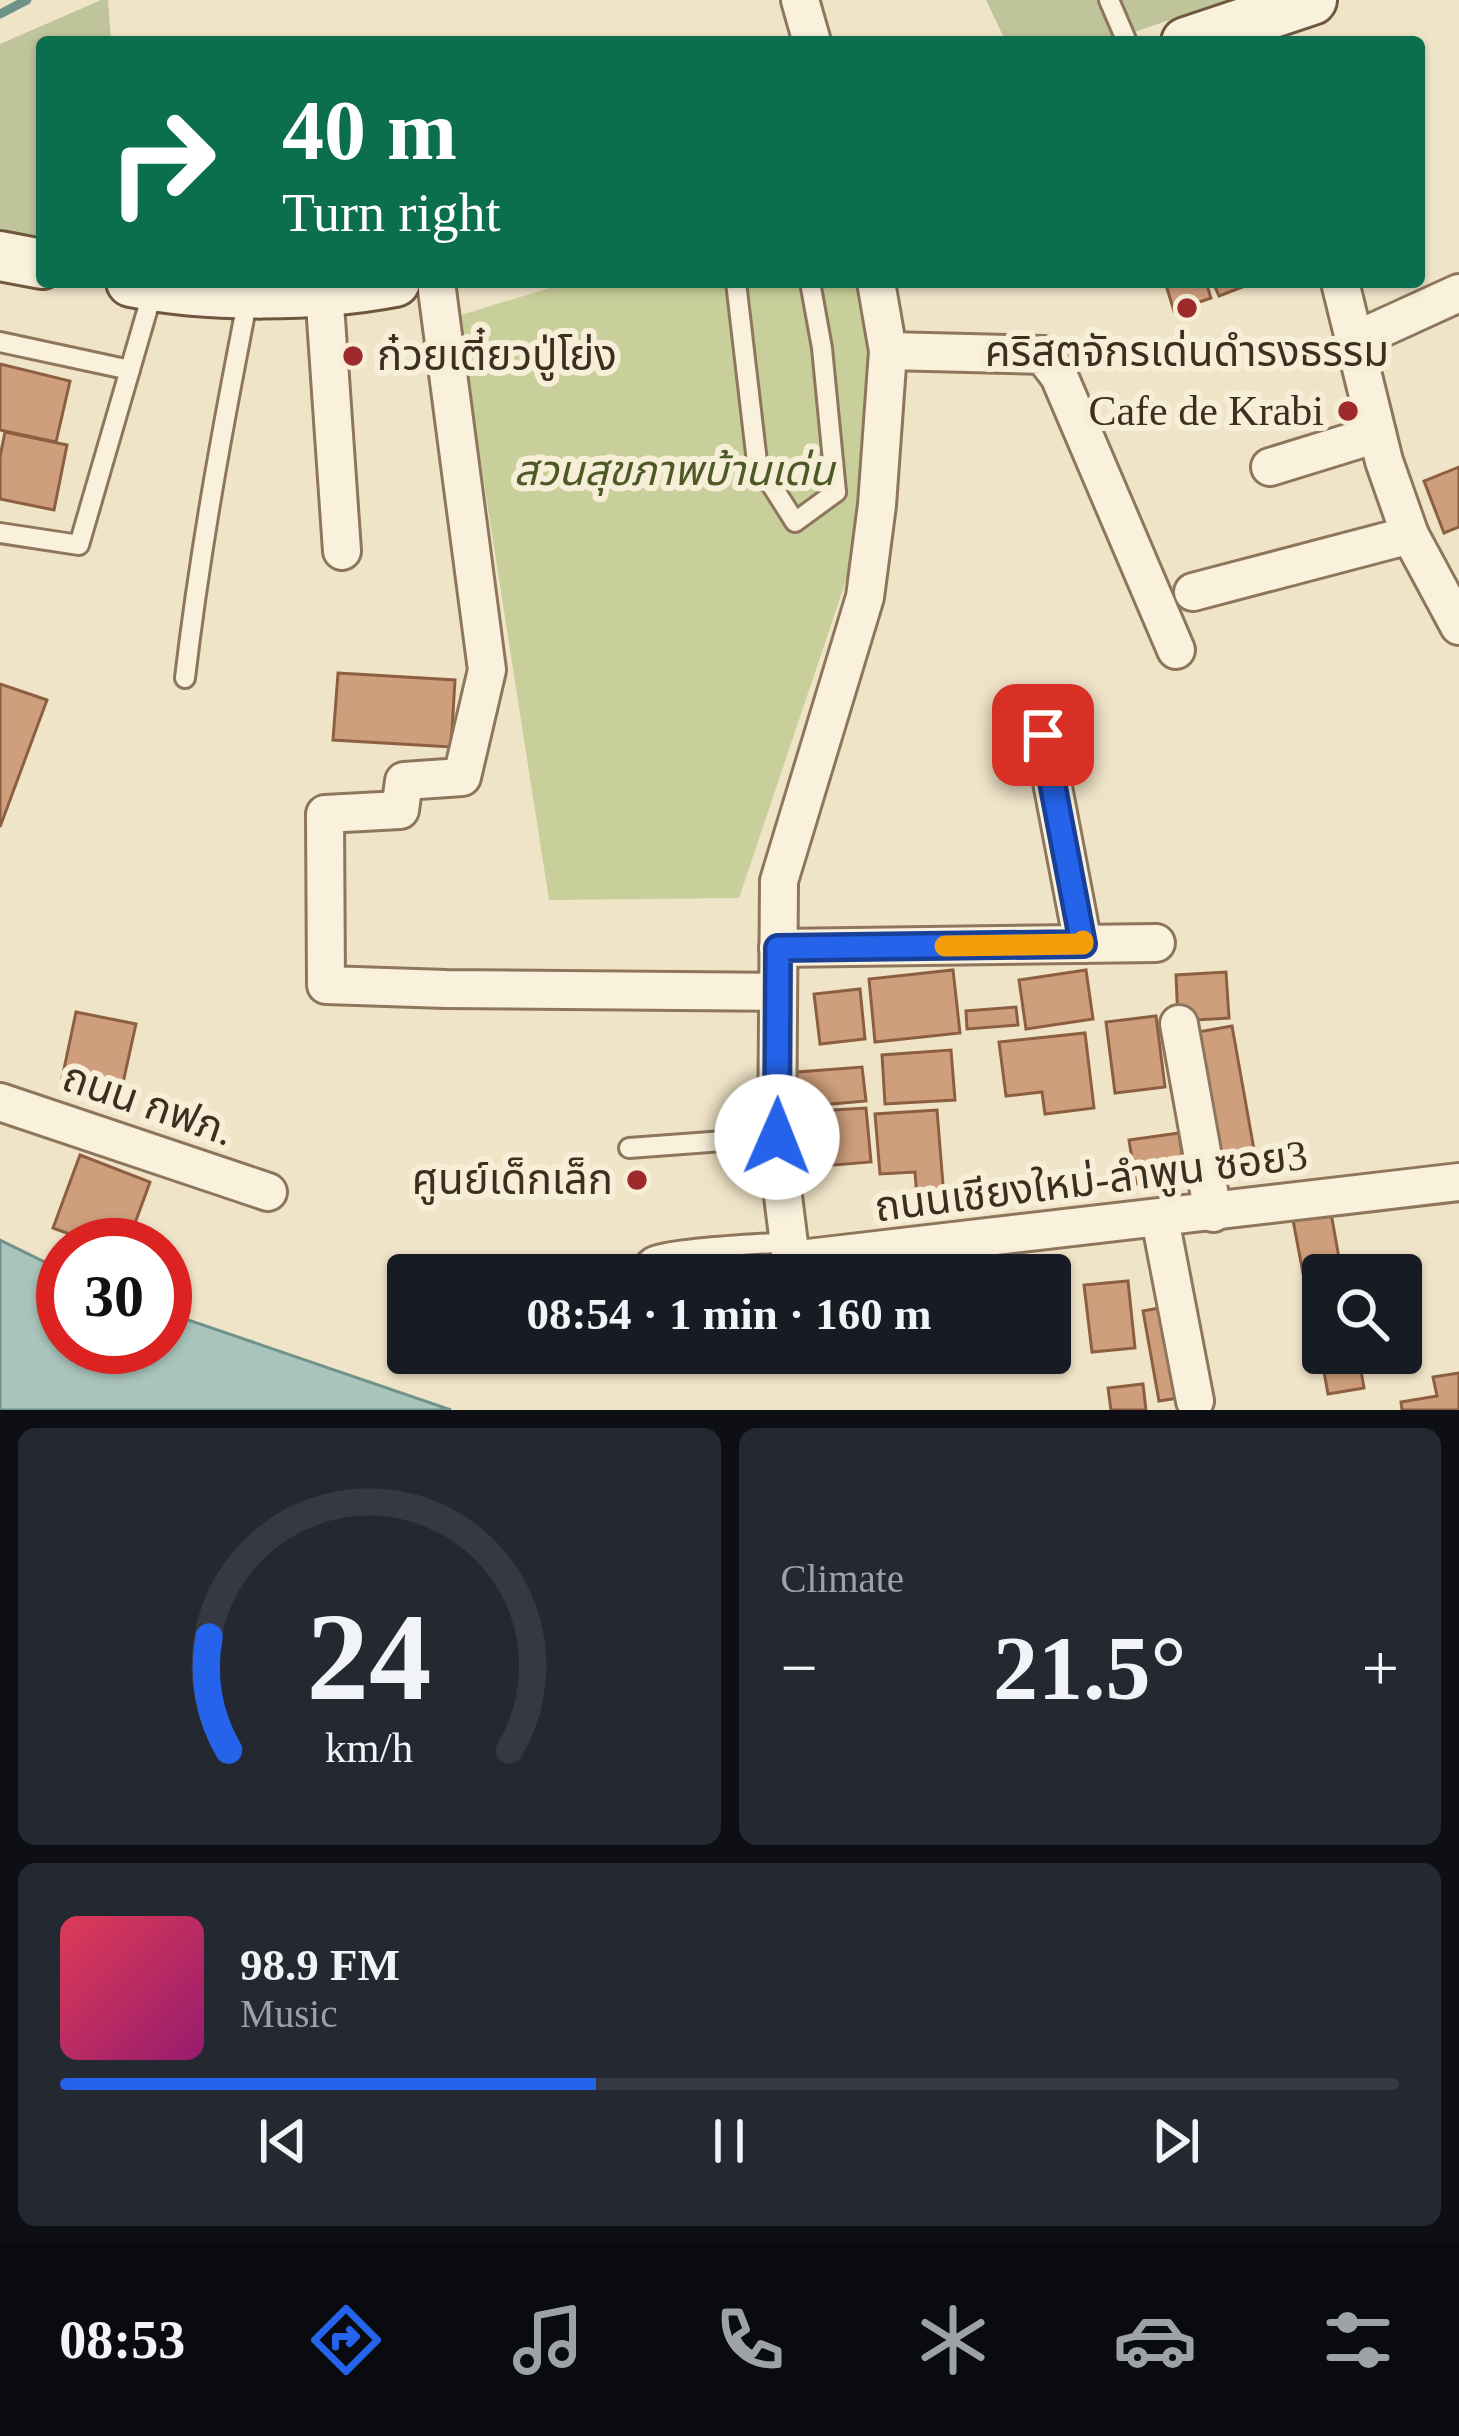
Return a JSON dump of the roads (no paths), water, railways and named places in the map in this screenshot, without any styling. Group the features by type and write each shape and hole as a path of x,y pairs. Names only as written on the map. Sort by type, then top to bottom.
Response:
{"main road":[{"path":"0,256 36,263"},
{"path":"190,288 250,293 342,288"}],"street":[{"path":"800,0 810,36"},
{"path":"437,288 487,670 462,777 404,781 400,810 325,814 326,985 778,992"},
{"path":"788,1242 777,1137 778,880 865,597 888,351 877,288"},
{"path":"1342,288 1384,461 1410,535 1459,626"},
{"path":"324,290 342,551"},
{"path":"1356,340 1459,293"},
{"path":"888,351 1043,355 1059,376 1176,650"},
{"path":"1270,467 1377,434"},
{"path":"1193,592 1410,535"},
{"path":"1016,728 1039,729 1043,735 1083,944"},
{"path":"778,948 1156,944"},
{"path":"1179,1024 1213,1213"},
{"name":"ถนน กฟภ.","path":"0,1102 268,1192"},
{"name":"ถนนเชียงใหม่-ลำพูน ซอย3","path":"788,1242 791,1261 1459,1182"},
{"path":"1160,1219 1195,1401"}],"lane":[{"path":"1109,0 1124,36"},
{"path":"0,532 79,545 130,370 141,288"},
{"path":"737,288 757,462 795,522 836,492"},
{"path":"811,288 836,492"},
{"path":"185,678 214,471 250,293"},
{"path":"0,342 130,370"},
{"path":"836,492 877,505"},
{"path":"629,1148 777,1137"},
{"path":"663,1254 788,1242"}],"water":[{"path":"0,1240 36,1258 36,1374 192,1374 192,1321 451,1410 0,1410"}],"waterway":[{"path":"0,14 27,0"}],"place":[{"name":"คริสตจักรเด่นดำรงธรรม","path":"1187,308"},
{"name":"ก๋วยเตี๋ยวปู่โย่ง","path":"353,356"},
{"name":"Cafe de Krabi","path":"1348,411"},
{"name":"ศูนย์เด็กเล็ก","path":"637,1180"}],"park label":[{"name":"สวนสุขภาพบ้านเด่น","path":"674,471"}]}
